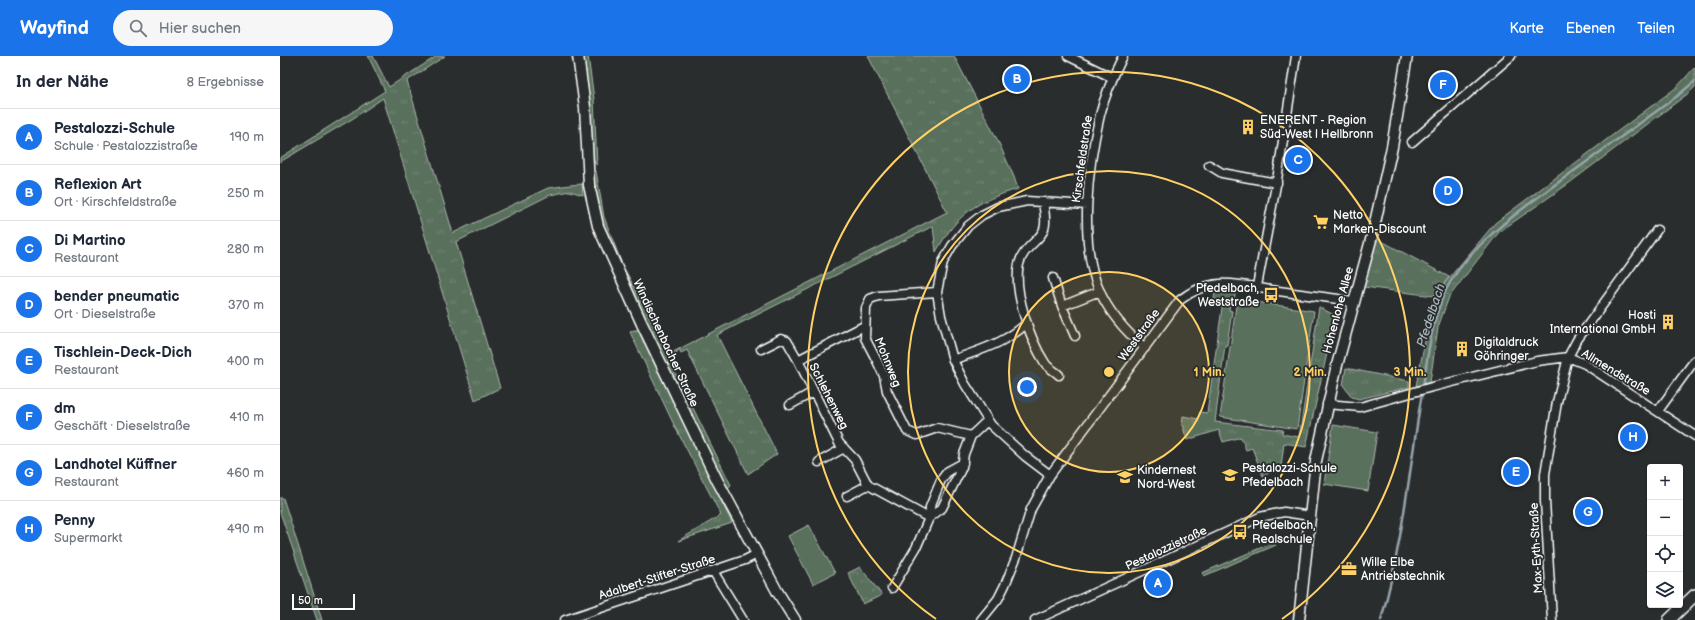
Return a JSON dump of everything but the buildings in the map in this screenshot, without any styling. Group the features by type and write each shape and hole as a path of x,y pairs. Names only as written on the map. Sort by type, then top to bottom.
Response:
{"main road":[{"path":"1669,620 1695,595"}],"street":[{"name":"Windischenbacher Straße","path":"578,56 585,107 589,185 598,226 717,480 795,620"},
{"path":"1068,56 1113,78"},
{"name":"Kirschfeldstraße","path":"1124,56 1113,78 1099,120 1087,205 1089,244 1092,268 1100,291 1117,321 1129,335 1145,348"},
{"path":"1257,286 1277,183 1296,56"},
{"name":"Hohenlohe Allee","path":"1299,620 1316,461 1327,404 1372,236 1392,147 1408,56"},
{"path":"1412,142 1508,57"},
{"path":"1209,165 1222,173 1277,183"},
{"path":"1050,475 1025,456 991,425 965,384 953,360 941,316 937,292 943,262 952,246 968,226 982,215 998,207 1027,201 1087,205"},
{"path":"1044,202 1044,230 1024,252 1020,263 1019,298 1026,323 1046,364 1059,375"},
{"name":"Max-Eyth-Straße","path":"1552,620 1545,474 1557,402 1568,357 1577,340 1657,230"},
{"path":"1053,278 1062,306 1075,336"},
{"name":"Weststraße","path":"981,620 998,598 1005,584 1016,558 1032,509 1050,475 1180,300 1198,288 1229,283 1257,286 1354,303"},
{"path":"1062,306 1100,291"},
{"name":"Mohnweg","path":"937,292 878,296 870,299 866,308 864,326 865,338 878,362 884,376 887,391 907,432 917,435 937,428 972,436"},
{"path":"953,360 994,345 1019,330 1026,323"},
{"name":"Schlehenweg","path":"864,326 798,360 839,443 855,460 868,485"},
{"path":"761,349 781,339 787,340 798,360"},
{"name":"Allmendstraße","path":"1327,404 1360,407 1432,387 1537,361 1568,357 1585,364 1695,436"},
{"name":"Allmendstraße","path":"1658,411 1695,360"},
{"path":"790,405 814,392"},
{"path":"929,518 942,508 962,467 964,454 972,436 988,420"},
{"path":"819,462 844,448"},
{"path":"892,588 916,548 929,518 930,507 942,480 948,472 963,463"},
{"path":"847,496 868,485 929,518"},
{"name":"Pestalozzistraße","path":"1035,620 1260,517 1284,512 1310,516"},
{"name":"Adalbert-Stifter-Straße","path":"565,620 713,571 757,554"},
{"path":"713,571 743,620"}],"green space":[{"path":"368,56 373,56 389,87 437,56 445,56 407,81 453,233 548,188 582,184 583,195 570,191 550,195 456,242 500,388 475,400 383,98 352,119 280,162 280,158 385,91"},
{"path":"583,56 588,56 594,99 597,165 591,160 590,104"},
{"path":"868,56 954,56 998,141 1018,189 990,199 969,211 952,228 936,252 933,226 717,335 777,454 748,474 687,350 681,353 679,349 947,212"},
{"path":"1695,67 1695,87 1690,92 1568,184 1499,232 1449,297 1438,327 1430,382 1416,386 1434,296 1495,223 1677,87"},
{"path":"596,171 604,217 622,264 669,354 679,349 671,361 685,399 682,401 606,237 598,210 593,174"},
{"path":"1376,238 1449,277 1434,296 1364,287"},
{"path":"1223,292 1235,294 1234,302 1230,302 1229,310 1232,311 1227,345 1225,345 1215,422 1283,430 1282,434 1299,437 1319,307 1334,315 1334,322 1306,447 1284,443 1281,467 1263,476 1252,448 1246,450 1241,437 1223,442 1219,430 1187,440 1184,426 1182,426 1183,416 1198,419 1200,412 1207,413 1223,301 1214,299 1215,293"},
{"path":"1237,299 1314,311 1297,429 1220,417"},
{"path":"638,330 732,523 678,541 721,515 675,427 630,332"},
{"path":"1346,368 1409,381 1409,387 1359,399 1352,397 1343,385"},
{"path":"691,404 731,485 726,489 689,413"},
{"path":"1333,425 1377,432 1368,491 1324,484"},
{"path":"280,498 283,498 322,620 317,620 280,512"},
{"path":"809,525 835,573 813,584 788,536"},
{"path":"1274,542 1276,545 1204,576 1202,573"},
{"path":"860,567 882,595 863,604 848,573"}],"waterway":[{"name":"Pfedelbach","path":"1381,620 1399,540 1429,346 1440,304 1446,290 1456,273 1470,256 1503,224 1540,195 1676,97 1695,81"}],"place":[{"name":"Reflexion Art","path":"1017,79"},
{"name":"dm","path":"1443,85"},
{"name":"ENERENT - Region Süd-West | Hellbronn","path":"1248,127"},
{"name":"Di Martino","path":"1298,160"},
{"name":"bender pneumatic","path":"1448,191"},
{"name":"Netto Marken-Discount","path":"1321,222"},
{"name":"Pfedelbach, Weststraße","path":"1271,295"},
{"name":"Hosti International GmbH","path":"1668,322"},
{"name":"Digitaldruck Göhringer","path":"1462,349"},
{"name":"Penny","path":"1633,437"},
{"name":"Tischlein-Deck-Dich","path":"1516,472"},
{"name":"Pestalozzi-Schule Pfedelbach","path":"1230,475"},
{"name":"Kindernest Nord-West","path":"1125,477"},
{"name":"Landhotel Küffner","path":"1588,512"},
{"name":"Pfedelbach, Realschule","path":"1240,532"},
{"name":"Wille Elbe Antriebstechnik","path":"1349,569"},
{"name":"Pestalozzi-Schule","path":"1158,583"}]}
